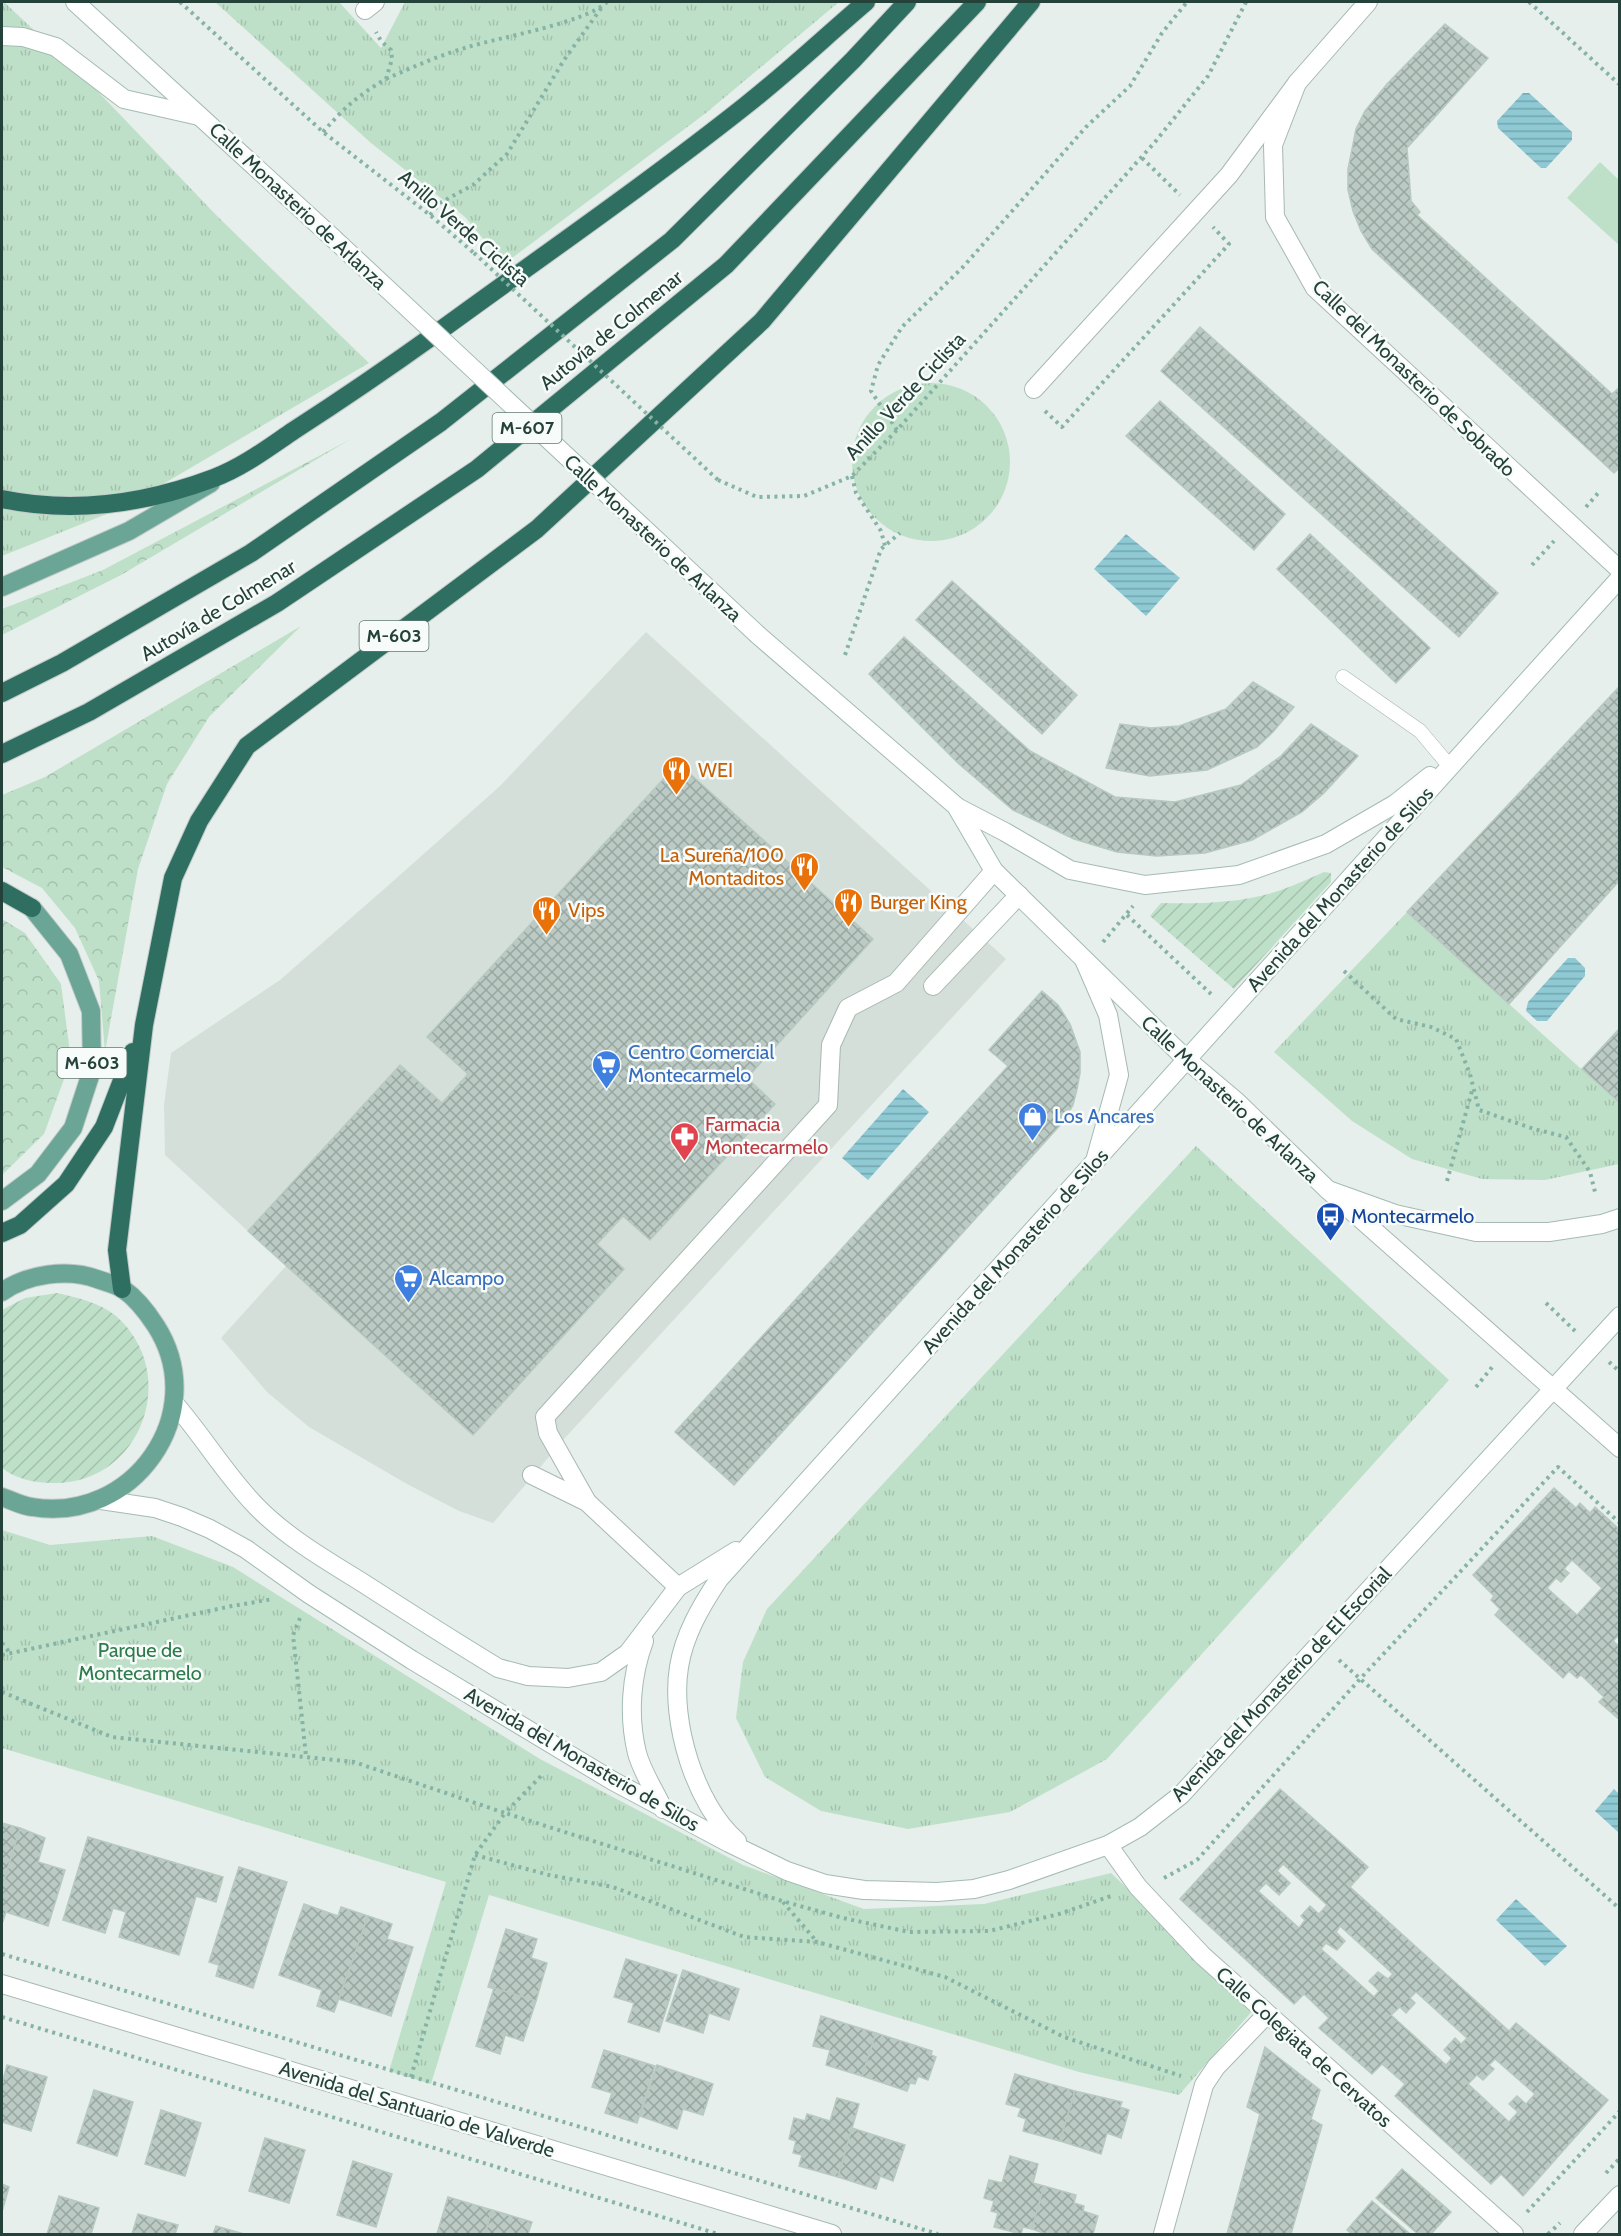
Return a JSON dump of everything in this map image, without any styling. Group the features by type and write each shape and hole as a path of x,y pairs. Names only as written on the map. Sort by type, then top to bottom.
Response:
{"highway":[{"path":"2,499 28,505 59,507 118,504 213,479 236,469 363,386 578,231 746,105 866,2"},
{"name":"Autovía de Colmenar","path":"2,693 62,663 251,553 441,422 672,240 853,60 907,2"},
{"name":"Autovía de Colmenar","path":"2,754 89,712 277,603 477,469 726,264 977,2"},
{"name":"M-603","path":"2,1233 20,1226 66,1184 104,1127 144,1025 173,878 199,821 247,746 537,530 762,321 1031,2"},
{"path":"2,891 32,908"},
{"path":"122,1288 117,1250 144,1025"}],"main road":[{"path":"2,587 129,531 236,469"},
{"name":"M-603","path":"2,1201 38,1174 73,1128 92,1070 91,1011 69,954 32,908"},
{"path":"2,1292 42,1276 82,1274 122,1288 146,1311 164,1338 174,1370 174,1402 166,1433 150,1461 128,1484 100,1500 66,1509 31,1507 2,1497"}],"street":[{"name":"Calle Monasterio de Arlanza","path":"75,2 334,239 758,635 956,806 994,871 1085,962 1186,1059 1237,1102 1328,1190 1620,1448"},
{"path":"1035,396 1229,175 1297,83 1368,2"},
{"path":"2,36 23,37 56,47 124,99 201,116"},
{"name":"Calle del Monasterio de Sobrado","path":"1297,83 1273,145 1275,217 1315,288 1620,570"},
{"name":"Avenida del Monasterio de Silos","path":"752,1853 724,1830 706,1801 685,1747 678,1699 679,1667 699,1609 719,1579 1620,578"},
{"name":"Avenida del Monasterio de Silos","path":"956,806 1070,870 1145,885 1239,875 1326,844 1395,804 1469,745"},
{"path":"587,1502 548,1433 545,1417 828,1105 831,1045 848,1008 896,983 994,871"},
{"path":"933,986 1019,895"},
{"name":"Calle Monasterio de Arlanza","path":"1085,962 1108,1015 1119,1075 1095,1161"},
{"path":"1328,1190 1395,1214 1476,1232 1549,1232 1602,1224 1620,1218"},
{"name":"Avenida del Monasterio de El Escorial","path":"752,1853 787,1871 825,1884 864,1890 937,1892 974,1889 1009,1880 1108,1845 1140,1827 1181,1795 1620,1316"},
{"name":"Avenida del Monasterio de Silos","path":"174,1402 257,1507 282,1527 325,1559 498,1668 528,1676 567,1678 601,1672 628,1653 648,1630 678,1587 752,1541"},
{"path":"532,1475 587,1502 678,1587"},
{"name":"Avenida del Monasterio de Silos","path":"100,1500 155,1508 210,1529 246,1549 411,1660 532,1734 663,1809 752,1853"},
{"path":"648,1630 637,1659 632,1692 633,1725 638,1755 663,1809"},
{"name":"Calle Colegiata de Cervatos","path":"1108,1845 1138,1887 1203,1956 1512,2233"},
{"name":"Avenida del Santuario de Valverde","path":"2,1984 832,2235"},
{"path":"1163,2235 1204,2085 1216,2067 1267,2014"},
{"path":"1583,2235 1620,2195"}],"lane":[{"path":"1343,677 1420,731 1447,763"}],"path":[{"name":"Anillo Verde Ciclista","path":"180,2 323,132 430,215 474,253 718,480 757,497 804,496 852,476 897,430 1142,158 1208,76 1246,2"},
{"path":"430,215 440,203 473,185 507,154 564,60 608,2"},
{"path":"897,430 871,392 878,365 902,327 963,267 1086,127 1130,86 1162,33 1187,2"},
{"path":"1529,2 1620,85"},
{"path":"370,6 381,41 391,50 392,59 386,79"},
{"path":"323,132 345,106 359,94 386,79 467,47 566,21 602,7"},
{"path":"1142,158 1168,184"},
{"path":"1035,396 1062,427 1229,244"},
{"path":"852,476 856,493 881,531 885,546"},
{"path":"845,655 880,549 900,533"},
{"path":"1085,962 1127,915 1145,885"},
{"path":"1127,915 1211,994"},
{"path":"1344,971 1396,1019 1431,1027 1456,1039 1479,1110 1534,1129 1566,1137 1590,1172 1595,1192"},
{"path":"1447,1181 1473,1086"},
{"path":"2,1655 232,1606 309,1593"},
{"path":"306,1756 293,1635 309,1593"},
{"path":"2,1643 10,1653"},
{"path":"1320,1643 1620,1910"},
{"path":"2,1692 112,1737 354,1762 505,1814 782,1901 817,1942"},
{"path":"411,2077 475,1855 505,1814 543,1774"},
{"path":"475,1855 549,1875 613,1887 744,1937 817,1942 945,1977 1065,2037 1204,2085"},
{"path":"2,1954 938,2235"},
{"path":"2,2017 718,2235"},
{"path":"1512,2233 1620,2111"}],"shaded area":[{"path":"646,632 1006,959 564,1439 493,1523 459,1511 407,1484 309,1427 267,1392 221,1338 286,1266 165,1155 164,1105 171,1053 280,980 391,883 500,786"}],"green space":[{"path":"2,2 84,77 218,217 369,363 124,507 2,556"},
{"path":"215,2 339,2 381,48 405,2 839,2 706,113 504,264 465,217 371,143"},
{"path":"1600,162 1619,180 1619,245 1567,198"},
{"path":"931,383 961,389 987,406 1004,432 1010,462 1004,492 987,518 961,535 931,541 901,535 875,518 858,492 852,462 858,432 875,406 901,389"},
{"path":"351,439 121,575 2,635 2,609 103,570"},
{"path":"301,626 209,717 167,784 138,869 105,1052 99,981 75,928 42,888 2,867 2,795 45,777"},
{"path":"1324,872 1331,873 1331,882 1234,989 1150,916 1161,903 1206,903 1252,898 1281,890"},
{"path":"1407,912 1619,1103 1619,1164 1545,1180 1482,1179 1412,1159 1352,1121 1274,1052"},
{"path":"2,919 25,933 61,984 71,1060 44,1134 2,1175"},
{"path":"1196,1146 1449,1380 1107,1759 1010,1812 908,1829 821,1811 765,1777 736,1718 743,1662 767,1609"},
{"path":"57,1293 95,1304 116,1316 136,1340 146,1367 148,1395 142,1422 129,1446 109,1466 84,1479 46,1483 19,1478 2,1468 2,1310 25,1298"},
{"name":"Parque de Montecarmelo","path":"2,1530 50,1545 152,1536 233,1567 540,1759 743,1865 864,1909 984,1904 1111,1873 1254,2009 1179,2095 1079,2072 489,1895 431,2084 389,2071 446,1882 2,1748"}],"water":[{"path":"1523,93 1529,93 1572,132 1572,140 1546,168 1541,168 1498,128 1497,121"},
{"path":"1126,534 1180,578 1146,616 1094,569"},
{"path":"1568,958 1575,958 1585,968 1585,976 1547,1021 1537,1021 1526,1011 1528,1002"},
{"path":"903,1089 929,1112 868,1180 842,1158"},
{"path":"1614,1789 1619,1794 1619,1833 1595,1811"},
{"path":"1516,1899 1567,1946 1545,1966 1496,1920"}],"building":[{"path":"1445,24 1488,58 1407,148 1411,201 1420,212 1417,215 1612,394 1620,387 1620,467 1614,473 1372,249 1353,211 1348,190 1348,169 1356,129 1365,111 1387,84"},
{"path":"1200,327 1498,593 1459,637 1161,371"},
{"path":"1160,401 1285,514 1254,550 1126,436"},
{"path":"1310,534 1430,648 1396,683 1277,569"},
{"path":"952,581 1077,695 1042,734 916,620"},
{"path":"904,637 1030,751 1115,797 1175,802 1241,785 1281,756 1311,724 1358,756 1324,793 1302,812 1252,840 1205,853 1157,856 1117,852 1074,839 1013,810 959,764 869,674"},
{"path":"1253,682 1294,707 1257,747 1207,770 1150,776 1106,768 1120,724 1151,728 1179,726 1226,709"},
{"path":"1620,686 1620,880 1509,1004 1407,912"},
{"name":"Centro Comercial Montecarmelo","path":"678,763 873,939 747,1078 775,1104 650,1240 623,1216 597,1244 624,1269 473,1435 248,1231 400,1065 442,1103 468,1074 427,1037"},
{"path":"1042,991 1058,1005 1070,1024 1080,1052 1077,1089 1073,1105 1063,1122 734,1485 675,1432 1008,1066 989,1050"},
{"path":"1620,1028 1620,1103 1582,1069"},
{"path":"1554,1488 1576,1508 1580,1503 1590,1513 1595,1507 1620,1530 1620,1634 1613,1641 1620,1647 1620,1720 1599,1702 1604,1697 1581,1675 1577,1678 1569,1671 1563,1678 1495,1615 1500,1609 1491,1600 1494,1596 1473,1575","holes":["1572,1560 1602,1588 1577,1615 1547,1588 1556,1578 1561,1582 1569,1573 1564,1569"]},
{"path":"1280,1789 1368,1867 1350,1887 1509,2031 1516,2023 1608,2100 1523,2196 1501,2174 1491,2184 1395,2096 1405,2084 1382,2064 1372,2074 1319,2028 1329,2018 1304,1994 1294,2004 1180,1899","holes":["1283,1864 1327,1905 1319,1914 1310,1906 1301,1916 1305,1920 1299,1928 1258,1891 1266,1883 1279,1895 1290,1883 1277,1871","1340,1926 1393,1974 1388,1979 1378,1972 1369,1981 1379,1991 1374,1997 1321,1949 1326,1943 1337,1950 1345,1941 1336,1932","1416,1992 1467,2038 1461,2044 1455,2038 1444,2050 1452,2058 1446,2065 1391,2015 1400,2007 1406,2013 1415,2003 1410,1998","1495,2059 1535,2094 1526,2104 1517,2096 1509,2104 1518,2112 1509,2122 1468,2084 1477,2075 1483,2080 1494,2069 1489,2065"]},
{"path":"2,1823 20,1828 2,1888"},
{"path":"20,1828 45,1838 38,1862 65,1870 48,1926 6,1912 2,1924 2,1888"},
{"path":"88,1837 223,1877 216,1902 196,1896 179,1955 119,1937 126,1912 113,1908 105,1933 63,1920"},
{"path":"239,1867 287,1882 253,1988 216,1976 219,1965 209,1962"},
{"path":"304,1904 338,1916 341,1907 368,1916 334,2012 317,2006 322,1990 279,1975"},
{"path":"368,1916 392,1924 387,1939 413,1947 391,2016 339,1999"},
{"path":"506,1929 537,1939 531,1958 547,1963 536,2001 488,1987"},
{"path":"626,1959 677,1975 659,2032 628,2022 634,2003 614,1997"},
{"path":"683,1970 739,1989 729,2020 709,2013 703,2033 666,2021"},
{"path":"494,1988 536,2001 523,2041 505,2035 500,2054 476,2046"},
{"path":"821,2016 876,2033 862,2076 826,2065 830,2050 813,2046"},
{"path":"876,2033 932,2051 931,2055 936,2057 928,2080 918,2076 915,2084 910,2083 907,2091 862,2076"},
{"path":"1265,2047 1320,2090 1311,2119 1322,2125 1291,2234 1227,2234 1260,2114 1247,2107"},
{"path":"604,2050 655,2066 637,2123 605,2113 612,2093 592,2087"},
{"path":"7,2065 47,2077 31,2131 2,2122 2,2084"},
{"path":"657,2065 713,2084 703,2115 683,2109 677,2129 640,2116"},
{"path":"1015,2074 1075,2091 1060,2141 1023,2131 1026,2119 1018,2116 1021,2108 1006,2104"},
{"path":"94,2090 133,2102 117,2156 77,2143"},
{"path":"1075,2091 1122,2102 1120,2107 1129,2110 1121,2138 1107,2133 1101,2154 1060,2141"},
{"path":"837,2098 859,2104 838,2177 799,2166 802,2155 793,2153 796,2141 789,2139 794,2118 805,2121 807,2114 830,2121"},
{"path":"161,2110 201,2123 185,2176 145,2164"},
{"path":"852,2128 905,2145 893,2181 880,2176 876,2189 838,2177"},
{"path":"265,2138 305,2150 289,2203 249,2191"},
{"path":"1010,2156 1038,2164 1033,2183 1044,2186 1032,2229 1023,2227 1021,2234 994,2227 998,2213 991,2211 994,2201 984,2198 989,2180 1002,2183"},
{"path":"353,2161 392,2174 376,2227 337,2215"},
{"path":"1402,2169 1451,2212 1431,2234 1418,2234 1376,2198"},
{"path":"2,2184 9,2187 2,2212"},
{"path":"1044,2186 1076,2195 1074,2203 1084,2206 1083,2211 1098,2216 1093,2234 1046,2234 1032,2229"},
{"path":"59,2196 99,2208 91,2234 47,2234"},
{"path":"448,2197 492,2210 485,2234 437,2234"},
{"path":"1372,2201 1410,2234 1352,2234 1347,2230"},
{"path":"492,2210 532,2222 528,2234 485,2234"},
{"path":"138,2214 178,2225 175,2234 132,2234"},
{"path":"216,2226 244,2234 213,2234"}],"place":[{"name":"WEI","path":"677,796"},
{"name":"La Sureña/100 Montaditos","path":"805,892"},
{"name":"Burger King","path":"849,928"},
{"name":"Vips","path":"547,936"},
{"name":"Centro Comercial Montecarmelo","path":"607,1090"},
{"name":"Los Ancares","path":"1033,1142"},
{"name":"Farmacia Montecarmelo","path":"684,1162"},
{"name":"Montecarmelo","path":"1330,1242"},
{"name":"Alcampo","path":"408,1304"}]}
